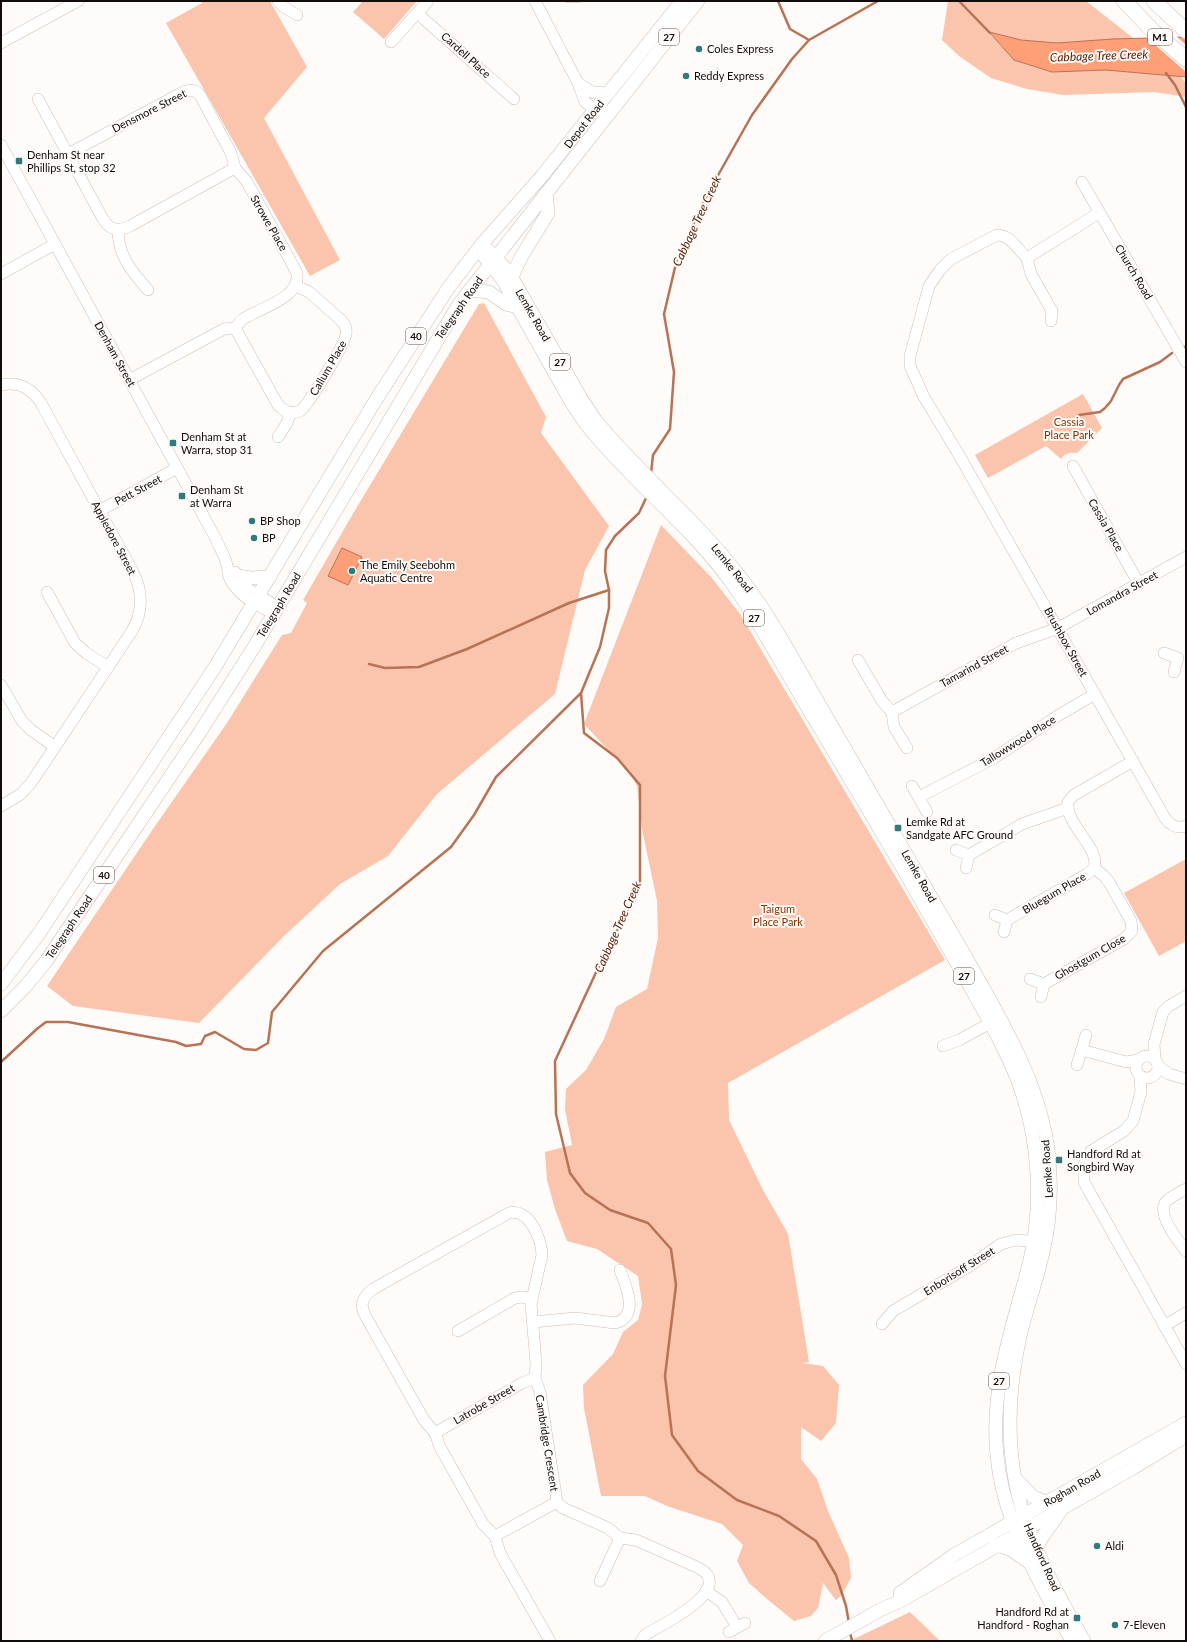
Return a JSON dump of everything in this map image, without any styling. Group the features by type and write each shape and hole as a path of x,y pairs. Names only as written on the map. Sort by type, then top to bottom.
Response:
{"highway":[{"name":"M1","path":"1124,1 1135,13 1186,59"},
{"name":"M1","path":"1154,1 1186,31"}],"main road":[{"name":"Depot Road","path":"480,247 542,176 682,1"},
{"name":"Depot Road","path":"546,193 698,1"},
{"name":"Telegraph Road","path":"1,1012 24,988 60,942 200,732 276,611 434,344 470,290 546,193"},
{"path":"512,277 520,259 548,213 546,193"},
{"name":"Telegraph Road","path":"1,984 24,955 216,668 393,372 449,287 480,247"},
{"name":"Lemke Road","path":"480,247 493,260 506,267 582,400 613,447 673,509 714,560 746,605 995,1020 1019,1084 1030,1122 1037,1170 1039,1242 1012,1384 1009,1412 1009,1438 1016,1480 1026,1521"},
{"name":"Lemke Road","path":"493,260 500,276 574,406 593,433 613,447"},
{"path":"470,290 489,292 506,304 518,307"},
{"path":"237,576 251,578 270,577"},
{"name":"Lemke Road","path":"1014,1528 999,1470 996,1443 996,1408 1001,1366 1039,1242"},
{"name":"Roghan Road","path":"1026,1521 1047,1502 1186,1423"},
{"name":"Roghan Road","path":"876,1612 945,1560 1026,1521 1064,1507 1186,1436"},
{"path":"1016,1480 1033,1497 1047,1502"},
{"path":"1036,1548 1064,1507"},
{"name":"Handford Road","path":"1026,1521 1036,1548 1084,1641"},
{"name":"Roghan Road","path":"826,1640 876,1612 902,1600 996,1545 1014,1528"},
{"name":"Handford Road","path":"1014,1528 1027,1561 1072,1641"},
{"path":"996,1545 1010,1549 1027,1561"}],"street":[{"path":"1,43 78,1"},
{"path":"278,1 284,7 297,15"},
{"path":"391,42 428,1"},
{"path":"535,1 578,83 585,102 595,110 601,110 614,100 624,95"},
{"name":"Cardell Place","path":"417,13 514,99"},
{"path":"578,83 592,92 609,93"},
{"name":"Densmore Street","path":"68,154 183,92 190,90 195,91 201,97 231,153 235,168"},
{"path":"38,99 103,219 110,227 118,230 130,226 235,168"},
{"name":"Denham Street","path":"1,145 227,563 257,600"},
{"name":"Strowe Place","path":"235,168 247,182 263,214 296,269 298,276 296,286"},
{"name":"Church Road","path":"1082,182 1099,214 1186,362"},
{"path":"1051,321 1052,311 1031,274 1027,258 1099,214"},
{"path":"118,230 118,244 121,252 130,268 148,290"},
{"name":"Brushbox Street","path":"1027,258 1010,239 1004,235 997,235 951,259 940,270 929,286 910,356 910,366 924,397 959,455 1166,818 1170,824 1180,826"},
{"path":"1,274 55,244"},
{"path":"129,380 224,329 235,328 242,319 288,295 296,286"},
{"name":"Callum Place","path":"290,413 300,411 306,405 343,344 346,335 346,328 341,320 309,292 296,286"},
{"path":"235,328 276,402 283,410 290,413 279,441"},
{"name":"Appledore Street","path":"1,385 12,384 22,386 35,395 41,403 136,578 140,601 140,609 136,624 26,790 16,798 1,806"},
{"name":"Cassia Place","path":"1073,466 1139,584"},
{"name":"Pett Street","path":"99,511 177,468"},
{"name":"Lomandra Street","path":"1058,628 1186,558"},
{"name":"Denham Street","path":"227,563 228,574 234,585 241,593 276,611"},
{"path":"47,592 75,643 86,653 108,667"},
{"name":"Tamarind Street","path":"892,712 1016,643 1058,628"},
{"path":"1164,653 1182,655 1174,672"},
{"path":"858,660 882,701 892,712 894,727 906,748"},
{"path":"1,685 18,716 26,726 55,747"},
{"name":"Tallowwood Place","path":"919,797 994,758 1095,694"},
{"path":"966,868 969,855 1022,824 1068,808 1070,800 1074,795 1133,761"},
{"path":"912,786 927,812"},
{"name":"Bluegum Place","path":"1007,920 1087,874 1094,868 1095,861 1093,855 1068,808"},
{"path":"956,850 969,855"},
{"name":"Ghostgum Close","path":"1041,997 1044,984 1124,939 1132,931 1131,921 1109,882 1094,868"},
{"path":"995,915 1007,920 1004,932"},
{"name":"Ghostgum Close","path":"1030,979 1044,984"},
{"path":"1186,996 1169,1006 1163,1012 1147,1068 1147,1084 1141,1092 1135,1115 1130,1126 1094,1149 1089,1154 1084,1164 1086,1186 1186,1364"},
{"path":"943,1046 959,1040 995,1020"},
{"path":"1078,1065 1086,1035"},
{"path":"1082,1050 1186,1078"},
{"path":"1186,1189 1167,1201 1164,1206 1163,1213 1165,1220 1186,1251"},
{"name":"Cambridge Crescent","path":"550,1641 500,1553 495,1536 483,1524 440,1447 435,1433 424,1420 366,1317 359,1299 374,1289 509,1213 516,1211 522,1213 528,1219 538,1237 541,1247 542,1256 532,1299 536,1363 535,1378 540,1392 557,1502 563,1508 608,1528 620,1538 636,1540 702,1570 707,1578 706,1591"},
{"name":"Enborisoff Street","path":"882,1324 893,1311 975,1263 1001,1244 1016,1240 1039,1242"},
{"path":"533,1322 566,1318 615,1323 623,1320 628,1315 630,1304 626,1285 620,1270"},
{"path":"458,1331 515,1298 532,1299"},
{"path":"1164,1326 1186,1313"},
{"name":"Latrobe Street","path":"435,1433 522,1383 535,1378"},
{"path":"495,1536 557,1502"},
{"path":"600,1581 620,1538"},
{"path":"641,1641 646,1634 689,1609 706,1591 722,1602 737,1627"}],"green space":[{"path":"201,1 270,1 307,67 264,118 340,260 310,276 166,23 202,3"},
{"path":"363,1 417,1 384,39 353,12"},
{"path":"948,1 1086,1 1133,38 1057,43 1021,40 989,33 1014,60 1052,72 1106,70 1180,76 1186,83 1186,97 1154,92 1063,95 1027,89 991,78 959,56 942,40"},
{"path":"484,303 546,417 541,433 609,526 585,570 555,694 437,794 388,856 340,884 284,936 199,1023 73,1006 47,986 227,723 282,635 291,633 307,603 303,600 354,512 479,304"},
{"name":"Cassia Place Park","path":"1083,394 1102,428 1077,453 1068,453 1061,459 1046,446 988,478 975,455"},
{"name":"Taigum Place Park","path":"661,525 711,577 740,614 945,960 728,1083 729,1120 763,1190 788,1234 809,1362 802,1363 823,1366 839,1385 836,1423 821,1441 801,1427 801,1459 817,1479 828,1511 849,1558 851,1578 841,1596 836,1600 823,1583 818,1608 811,1616 794,1621 749,1583 737,1561 743,1545 722,1524 667,1506 645,1496 601,1496 584,1408 583,1385 613,1354 623,1332 638,1320 642,1304 638,1276 597,1249 567,1241 555,1209 547,1180 545,1152 572,1145 565,1109 566,1089 586,1070 604,1039 616,1007 647,989 658,938 657,901 642,829 637,786 629,772 584,724"},
{"path":"1186,859 1186,941 1159,956 1124,893"},
{"path":"910,1612 940,1641 850,1641 852,1640"}],"water":[{"path":"989,32 1021,40 1057,43 1113,39 1186,37 1186,77 1106,70 1052,72 1014,60"},
{"path":"342,548 362,557 348,585 328,576"}],"pier":[{"path":"1175,35 1186,45 1186,72 1145,36"}],"waterway":[{"path":"566,1 580,1"},
{"path":"778,1 790,29 809,40"},
{"name":"Cabbage Tree Creek","path":"651,473 653,455 670,429 674,372 664,314 677,259 708,193 752,115 792,59 809,40 878,1"},
{"name":"Cabbage Tree Creek","path":"959,1 990,33"},
{"path":"1166,73 1175,85 1186,107"},
{"path":"1079,415 1100,412 1111,401 1123,379 1160,362 1172,353"},
{"name":"Cabbage Tree Creek","path":"647,496 639,513 615,536 606,550 605,571 609,590 609,608 600,647 581,693 584,733 617,758 640,785 640,882 555,1061 556,1114 570,1173 585,1193 610,1210 648,1223 671,1249 676,1285 665,1376 672,1435 698,1471 737,1500 779,1516 816,1541 836,1575 846,1606 849,1623"},
{"path":"369,664 385,668 419,667 467,649 569,603 609,590"},
{"path":"1,1062 46,1022 68,1022 176,1042 186,1046 201,1044 205,1036 215,1032 244,1049 256,1050 268,1043 272,1012 323,951 451,847 474,815 496,777 581,693"},
{"name":"Cabbage Tree Creek","path":"850,1632 852,1641"}],"place":[{"name":"Coles Express","path":"699,49"},
{"name":"Reddy Express","path":"686,76"},
{"name":"Denham St near Phillips St, stop 32","path":"19,161"},
{"name":"Denham St at Warra, stop 31","path":"173,443"},
{"name":"Denham St at Warra","path":"182,496"},
{"name":"BP Shop","path":"252,521"},
{"name":"BP","path":"254,538"},
{"name":"The Emily Seebohm Aquatic Centre","path":"352,571"},
{"name":"Lemke Rd at Sandgate AFC Ground","path":"898,828"},
{"name":"Handford Rd at Songbird Way","path":"1059,1160"},
{"name":"Aldi","path":"1097,1546"},
{"name":"Handford Rd at Handford - Roghan","path":"1077,1618"},
{"name":"7-Eleven","path":"1115,1625"}]}
